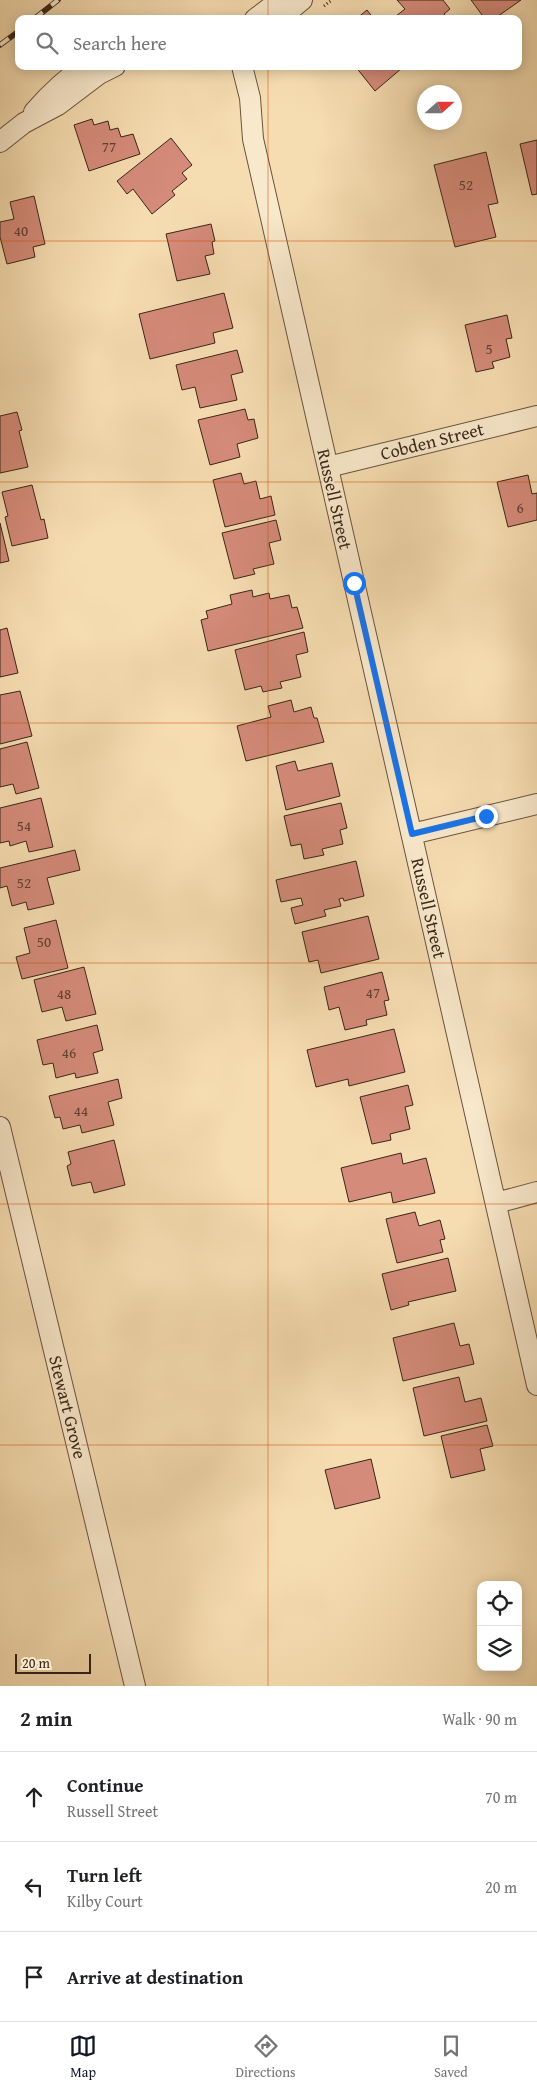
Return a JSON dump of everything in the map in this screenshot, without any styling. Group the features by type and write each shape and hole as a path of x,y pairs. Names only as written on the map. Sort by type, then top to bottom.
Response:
{"street":[{"path":"260,15 280,0"},
{"path":"284,15 302,0"},
{"path":"0,142 24,123 53,91 79,70"},
{"path":"24,123 58,105 99,74 108,70"},
{"name":"Russell Street","path":"230,70 238,102 253,139"},
{"name":"Russell Street","path":"243,70 250,98 253,139 537,1385"},
{"name":"Cobden Street","path":"328,467 537,416"},
{"path":"412,834 537,804"},
{"name":"Stewart Grove","path":"0,1127 135,1686"},
{"path":"496,1202 537,1192"}],"building":[{"path":"397,0 443,0 450,9 445,15 397,15 405,9"},
{"path":"471,0 521,0 500,15 482,15"},
{"path":"367,10 371,15 361,15"},
{"path":"358,70 400,70 375,91"},
{"path":"92,119 94,125 108,121 110,130 118,128 121,137 133,134 140,154 89,171 74,125"},
{"path":"171,138 192,165 182,173 187,179 172,191 175,195 152,214 133,189 127,194 117,181"},
{"path":"537,140 537,194 532,195 520,144"},
{"path":"486,152 498,203 488,205 496,237 455,247 434,165"},
{"path":"34,196 45,244 33,247 35,257 7,264 0,237 0,222 14,219 10,202"},
{"path":"211,224 215,241 212,242 214,254 205,256 210,274 177,281 166,234"},
{"path":"224,293 233,328 213,333 215,343 150,359 139,314"},
{"path":"507,315 512,338 506,339 510,357 492,362 494,368 476,372 465,325"},
{"path":"237,350 243,372 231,375 237,400 200,408 195,387 182,390 176,365"},
{"path":"245,409 248,420 254,419 258,438 237,444 240,457 210,465 198,420"},
{"path":"17,412 22,430 19,431 28,467 0,473 0,416"},
{"path":"241,473 244,484 256,481 260,499 271,496 275,515 225,527 213,480"},
{"path":"528,475 532,494 537,493 537,520 508,527 497,482"},
{"path":"32,485 41,520 44,519 48,538 12,546 5,517 8,516 2,492"},
{"path":"276,520 281,540 269,543 274,564 253,569 255,574 234,579 222,533"},
{"path":"0,523 9,561 0,563"},
{"path":"252,590 253,597 269,593 270,599 289,595 292,608 297,607 303,628 208,651 201,620 208,618 206,611 232,604 230,595"},
{"path":"7,628 18,673 0,677 0,630"},
{"path":"304,632 308,652 296,655 301,677 280,682 282,688 263,692 261,686 245,690 235,650"},
{"path":"20,691 32,736 0,744 0,695"},
{"path":"291,700 294,712 311,707 314,718 317,718 324,742 246,761 237,726 271,717 268,706"},
{"path":"27,742 39,788 16,794 13,784 0,787 0,749"},
{"path":"295,761 298,771 332,763 340,796 286,810 276,766"},
{"path":"41,798 53,847 29,852 26,841 10,846 9,841 0,843 0,808"},
{"path":"341,803 347,828 340,830 343,844 322,849 324,855 304,859 301,844 291,846 284,816"},
{"path":"75,850 80,870 47,878 54,904 28,910 26,902 12,906 7,886 0,888 0,868"},
{"path":"356,861 364,896 344,901 343,898 339,899 341,906 324,910 326,916 295,924 291,908 303,905 301,898 281,902 276,880"},
{"path":"368,916 379,959 321,973 318,960 309,962 302,932"},
{"path":"56,920 68,968 22,979 16,957 30,953 24,928"},
{"path":"84,967 96,1014 66,1021 62,1007 42,1012 34,980"},
{"path":"382,972 389,1000 384,1001 387,1015 366,1020 367,1025 345,1030 339,1007 329,1010 324,987"},
{"path":"97,1025 103,1050 93,1053 98,1073 76,1078 75,1073 56,1078 53,1063 43,1065 37,1040"},
{"path":"394,1029 405,1072 349,1086 348,1079 316,1087 307,1050"},
{"path":"118,1079 122,1098 108,1102 114,1125 82,1133 80,1125 63,1129 60,1117 55,1118 49,1096"},
{"path":"408,1085 413,1105 405,1107 410,1129 390,1134 391,1140 372,1144 360,1097"},
{"path":"114,1140 125,1185 94,1193 91,1182 72,1186 67,1166 71,1164 68,1152"},
{"path":"401,1153 403,1164 426,1158 435,1193 393,1203 391,1192 349,1202 341,1168"},
{"path":"415,1212 419,1226 440,1220 445,1239 440,1240 443,1252 397,1263 386,1219"},
{"path":"448,1258 456,1291 408,1302 409,1305 391,1310 382,1274"},
{"path":"454,1323 460,1346 469,1344 474,1364 403,1381 393,1338"},
{"path":"459,1377 465,1402 481,1398 487,1421 424,1436 413,1388"},
{"path":"487,1425 493,1446 480,1449 485,1470 451,1478 441,1436"},
{"path":"371,1459 380,1498 335,1509 325,1470"}],"railway":[{"path":"39,15 58,0"},
{"path":"0,45 15,34"}],"route":[{"path":"354,583 412,834 486,816"}]}
